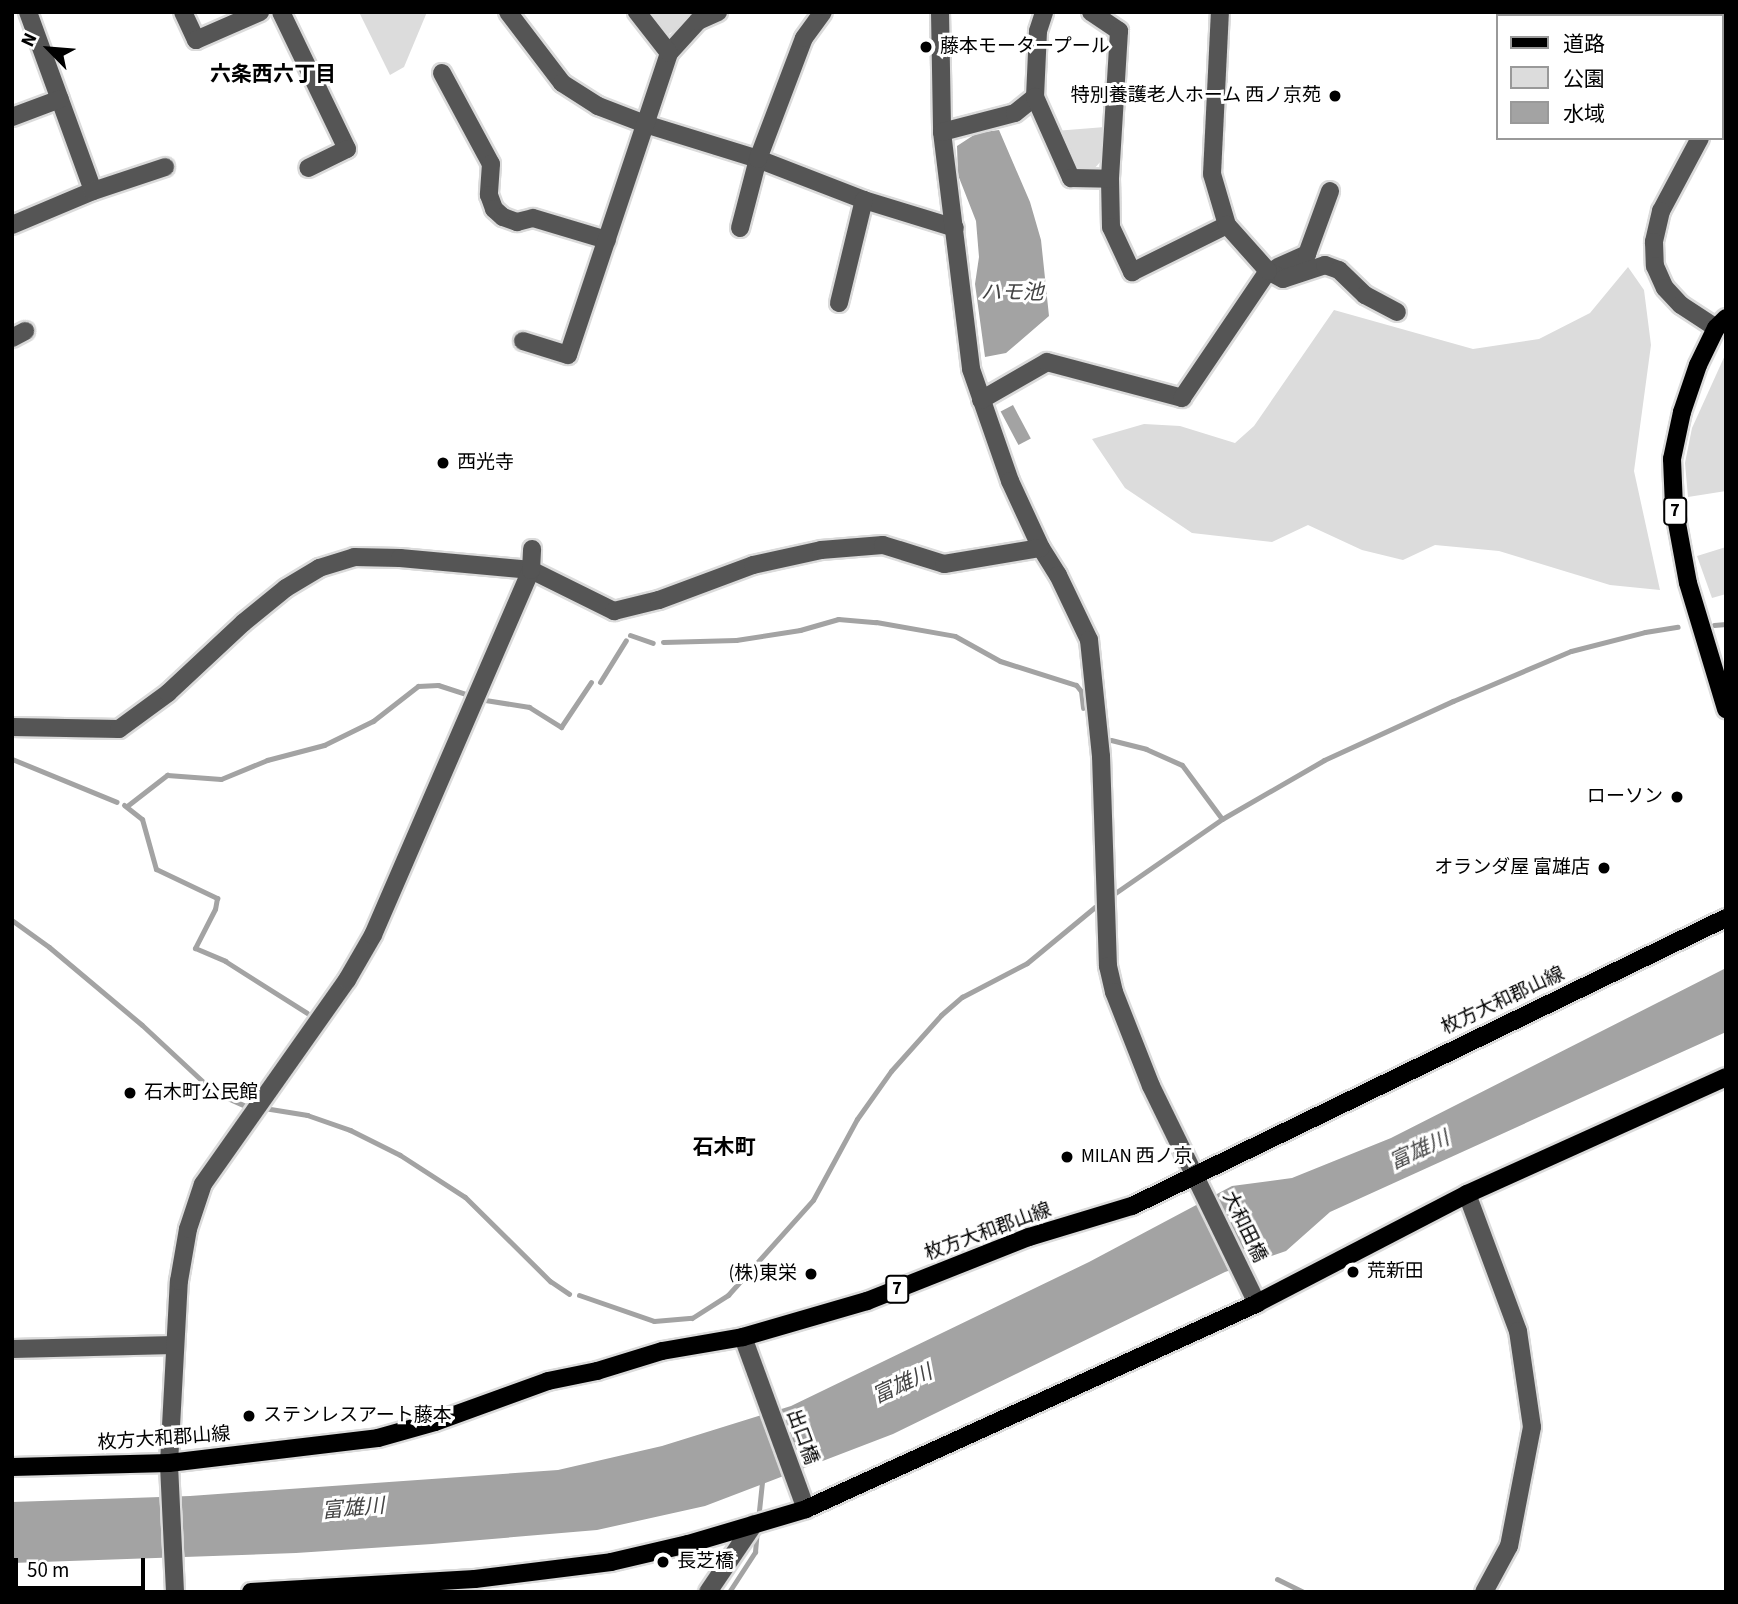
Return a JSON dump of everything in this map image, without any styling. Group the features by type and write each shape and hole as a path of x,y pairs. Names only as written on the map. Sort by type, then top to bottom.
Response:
{"main road":[{"name":"7","path":"1721,323 1682,412 1672,459 1674,507 1688,583 1726,709"},
{"name":"枚方大和郡山線","path":"12,1467 170,1470 378,1438 435,1423 548,1381 597,1371 662,1351 743,1336 867,1301 1029,1237 1198,1184 1418,1065 1726,918"},
{"path":"251,1592 475,1579 611,1562 754,1524 803,1500 1257,1303 1466,1194 1726,1077"}],"street":[{"path":"27,12 93,191"},
{"path":"183,12 196,40 260,12"},
{"path":"281,12 347,149 308,168"},
{"path":"508,12 562,83 598,106 645,124 758,159 864,200 955,228"},
{"path":"637,12 669,53"},
{"path":"523,341 568,355 669,53 698,21 718,12"},
{"path":"740,228 758,159 804,38 823,12"},
{"name":"大和田橋","path":"940,12 942,132 971,369 1010,481 1089,640 1101,756 1108,966 1114,992 1151,1086 1257,1303"},
{"path":"1044,12 1038,31 1035,97 1071,178 1110,179"},
{"path":"1091,12 1119,31 1110,179 1111,227 1132,272 1227,226"},
{"path":"1220,12 1212,174 1227,226 1268,271 1283,279 1325,265 1339,270 1365,295 1397,312"},
{"path":"442,73 491,164 489,195 494,209 503,217 517,222 533,218 607,240"},
{"path":"942,132 1015,113 1035,97"},
{"path":"12,117 60,99"},
{"path":"1699,140 1661,211 1654,242 1655,266 1665,288 1681,304 1721,323"},
{"path":"13,223 93,191 165,167"},
{"path":"981,400 1046,362 1182,398 1268,271 1307,254 1330,191"},
{"path":"839,303 864,200"},
{"path":"12,727 119,729 168,693 243,623 286,588 331,564 354,557 400,558 531,570 614,611 659,600 753,565 821,550 883,545 901,548 944,564 1041,548"},
{"path":"175,1585 170,1470 179,1281 188,1229 203,1184 347,980 373,935 531,570 532,549"},
{"path":"1466,1194 1518,1331 1532,1427 1509,1546 1484,1592"},
{"name":"出口橋","path":"743,1336 803,1500"},
{"path":"12,1349 175,1345"},
{"path":"708,1592 754,1524"}],"green space":[{"path":"359,12 427,12 404,67 390,75"},
{"path":"649,12 703,12 666,36"},
{"path":"1105,127 1102,160 1093,170 1077,168 1055,131"},
{"path":"1628,267 1644,290 1651,345 1634,471 1660,590 1610,585 1499,551 1435,545 1403,560 1362,550 1308,525 1272,542 1192,533 1125,488 1092,439 1144,424 1180,426 1235,443 1254,426 1334,310 1473,349 1539,339 1590,313"},
{"path":"1726,353 1726,491 1688,497 1685,463 1692,428"},
{"path":"1726,547 1726,594 1712,598 1697,556"}],"water":[{"name":"ハモ池","path":"999,130 1030,202 1041,240 1049,316 1006,353 985,357 975,284 979,257 976,221 958,175 957,146 977,133"},
{"path":"1013,405 1031,439 1018,445 1001,412"},
{"name":"富雄川","path":"1726,968 1726,1032 1330,1212 1286,1251 1225,1272 893,1434 705,1506 597,1530 432,1544 296,1553 12,1563 12,1502 190,1496 558,1470 662,1446 791,1406 1089,1262 1232,1186 1292,1178 1391,1138"}],"waterway":[{"path":"663,642 736,640 800,630 838,619 876,622 955,636 1000,661 1076,685 1081,691 1083,708"},
{"path":"1714,625 1726,624"},
{"path":"579,1295 654,1321 692,1318 728,1295 813,1200 857,1119 891,1071 941,1015 962,997 1027,963 1095,907 1222,819 1324,760 1571,651 1645,632 1678,627"},
{"path":"630,635 653,643"},
{"path":"600,682 626,640"},
{"path":"485,700 529,707 561,727 591,682"},
{"path":"127,806 167,775 221,779 267,760 324,745 373,721 418,686 438,685 468,695"},
{"path":"1111,740 1146,749 1182,765 1222,819"},
{"path":"12,759 117,802"},
{"path":"124,805 142,819 156,869 217,898 215,909 195,948 225,961 307,1013"},
{"path":"13,921 49,947 142,1025 214,1092 247,1107"},
{"path":"264,1108 307,1115 350,1130 400,1155 465,1197 550,1281 569,1294"},
{"path":"758,1520 762,1481"},
{"path":"729,1592 755,1552 757,1529"},
{"path":"1277,1579 1304,1592"}],"place":[{"name":"藤本モータープール","path":"926,47"},
{"name":"特別養護老人ホーム 西ノ京苑","path":"1335,96"},
{"name":"西光寺","path":"443,463"},
{"name":"ローソン","path":"1677,797"},
{"name":"オランダ屋 富雄店","path":"1604,868"},
{"name":"石木町公民館","path":"130,1093"},
{"name":"MILAN 西ノ京","path":"1067,1157"},
{"name":"荒新田","path":"1353,1272"},
{"name":"(株)東栄","path":"811,1274"},
{"name":"ステンレスアート藤本","path":"249,1416"},
{"name":"長芝橋","path":"663,1562"}],"district":[{"name":"六条西六丁目","path":"273,74"},
{"name":"石木町","path":"724,1147"}]}
